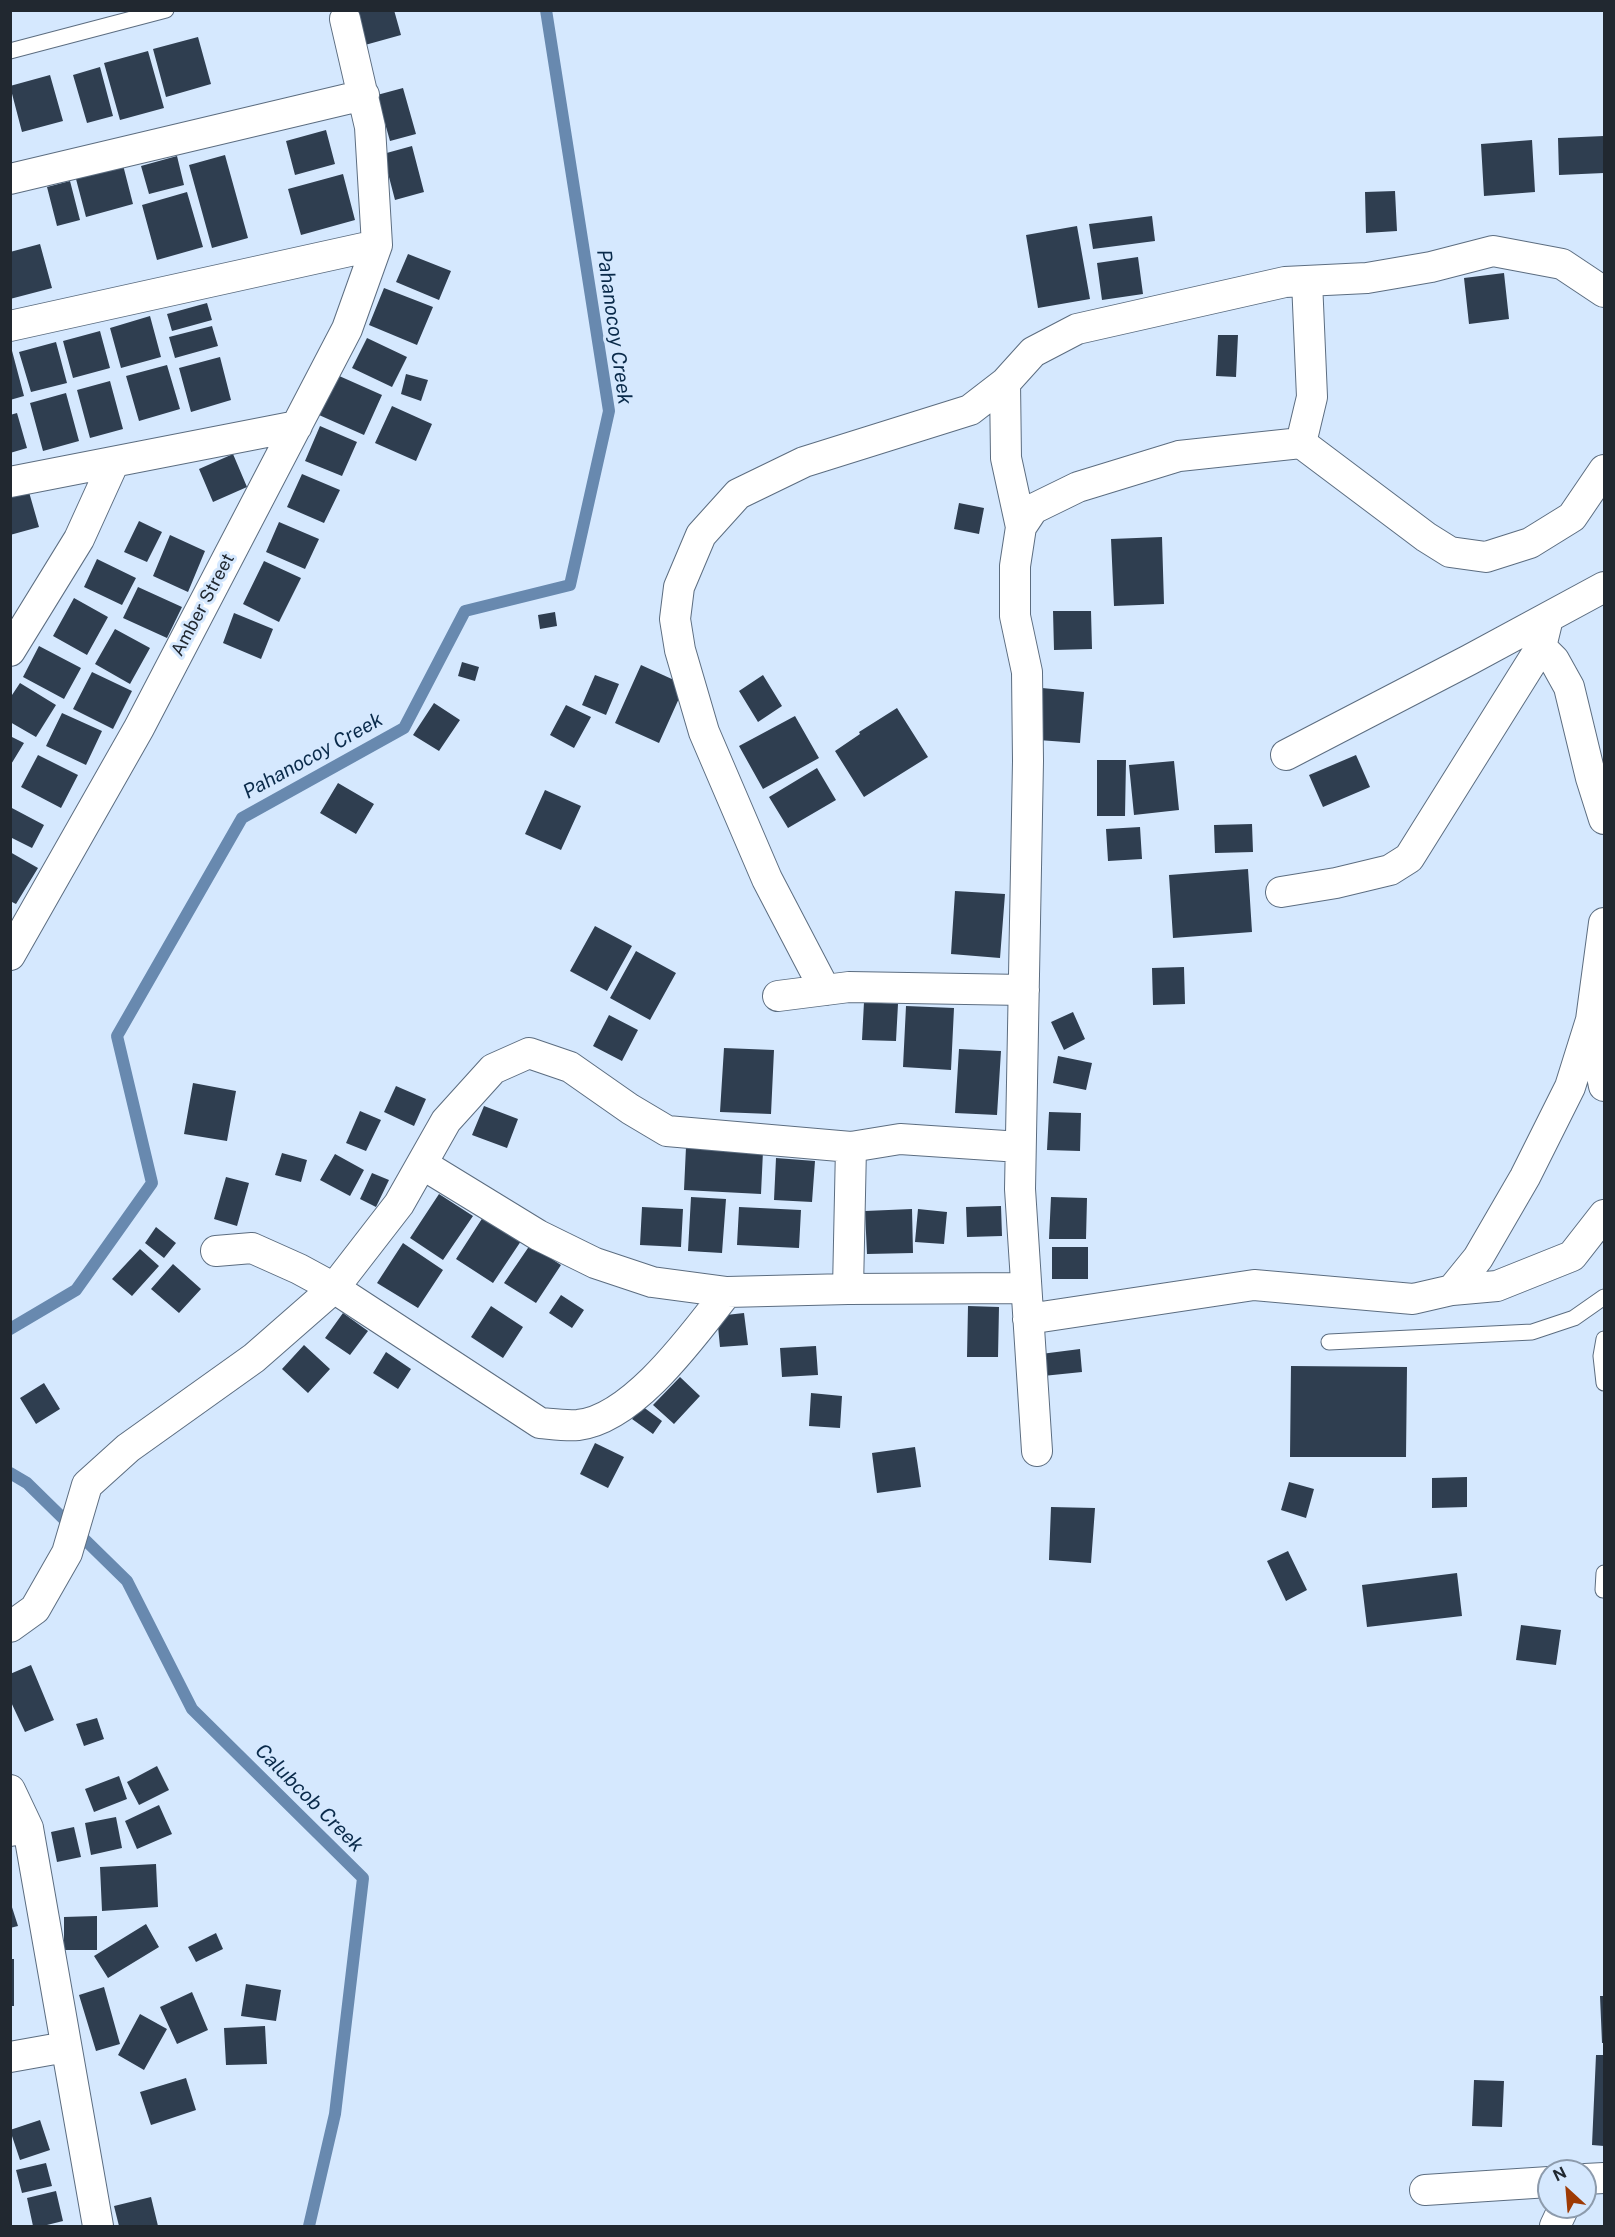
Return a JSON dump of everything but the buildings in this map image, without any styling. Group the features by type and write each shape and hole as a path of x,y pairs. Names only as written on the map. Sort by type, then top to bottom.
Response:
{"street":[{"path":"10,326 376,245 370,127 345,19"},
{"path":"10,179 364,95"},
{"name":"Amber Street","path":"10,955 139,728 297,426 347,329 376,245"},
{"path":"825,990 767,879 704,732 680,650 675,619 679,587 701,535 738,494 804,462 970,410 1005,383 1033,352 1077,329 1274,284 1367,278 1431,267 1493,251 1562,264 1605,292"},
{"path":"1301,443 1312,397 1307,281"},
{"path":"1005,383 1006,458 1021,527 1015,566 1015,616 1027,672 1028,760 1020,1188 1037,1451"},
{"path":"10,482 297,426"},
{"path":"1021,527 1033,508 1078,487 1145,466 1179,456 1301,443 1426,537 1450,552 1486,557 1530,543 1572,517 1605,470"},
{"path":"10,651 79,539 114,462"},
{"path":"1286,755 1605,587"},
{"path":"1281,892 1336,883 1390,870 1409,858 1541,648 1548,618"},
{"path":"1541,648 1554,660 1569,687 1591,778 1605,819"},
{"path":"1452,1290 1478,1258 1525,1177 1570,1086 1591,1020 1605,923"},
{"path":"778,996 849,987 1024,990"},
{"path":"1591,1020 1605,1086"},
{"path":"10,1627 34,1609 67,1553 87,1485 128,1448 254,1358 334,1288 399,1204 446,1121 493,1069 529,1053 570,1067 630,1109 667,1131 851,1147 900,1139 1020,1147"},
{"path":"848,1289 851,1147"},
{"path":"422,1164 538,1235 595,1263 652,1282 727,1292 1026,1288"},
{"path":"1028,1319 1254,1285 1413,1299 1452,1290 1497,1286 1572,1256 1605,1215"},
{"path":"216,1251 252,1248 299,1269 334,1288 540,1423 579,1425 613,1413 668,1366 727,1292"},
{"path":"10,1790 66,2047 98,2226"},
{"path":"10,2057 66,2047"},
{"path":"1425,2190 1537,2183"}],"lane":[{"path":"10,51 166,10"},
{"path":"1329,1342 1533,1332 1574,1318 1605,1297"},
{"path":"1605,1338 1601,1356 1605,1383"},
{"path":"1603,1590 1605,1574"}],"waterway":[{"name":"Pahanocoy Creek","path":"10,1329 76,1290 152,1183 117,1036 242,818 404,728 465,611 570,585 609,411 546,10"},
{"name":"Calubcob Creek","path":"10,1473 27,1483 127,1581 192,1709 363,1878 335,2114 309,2226"}]}
